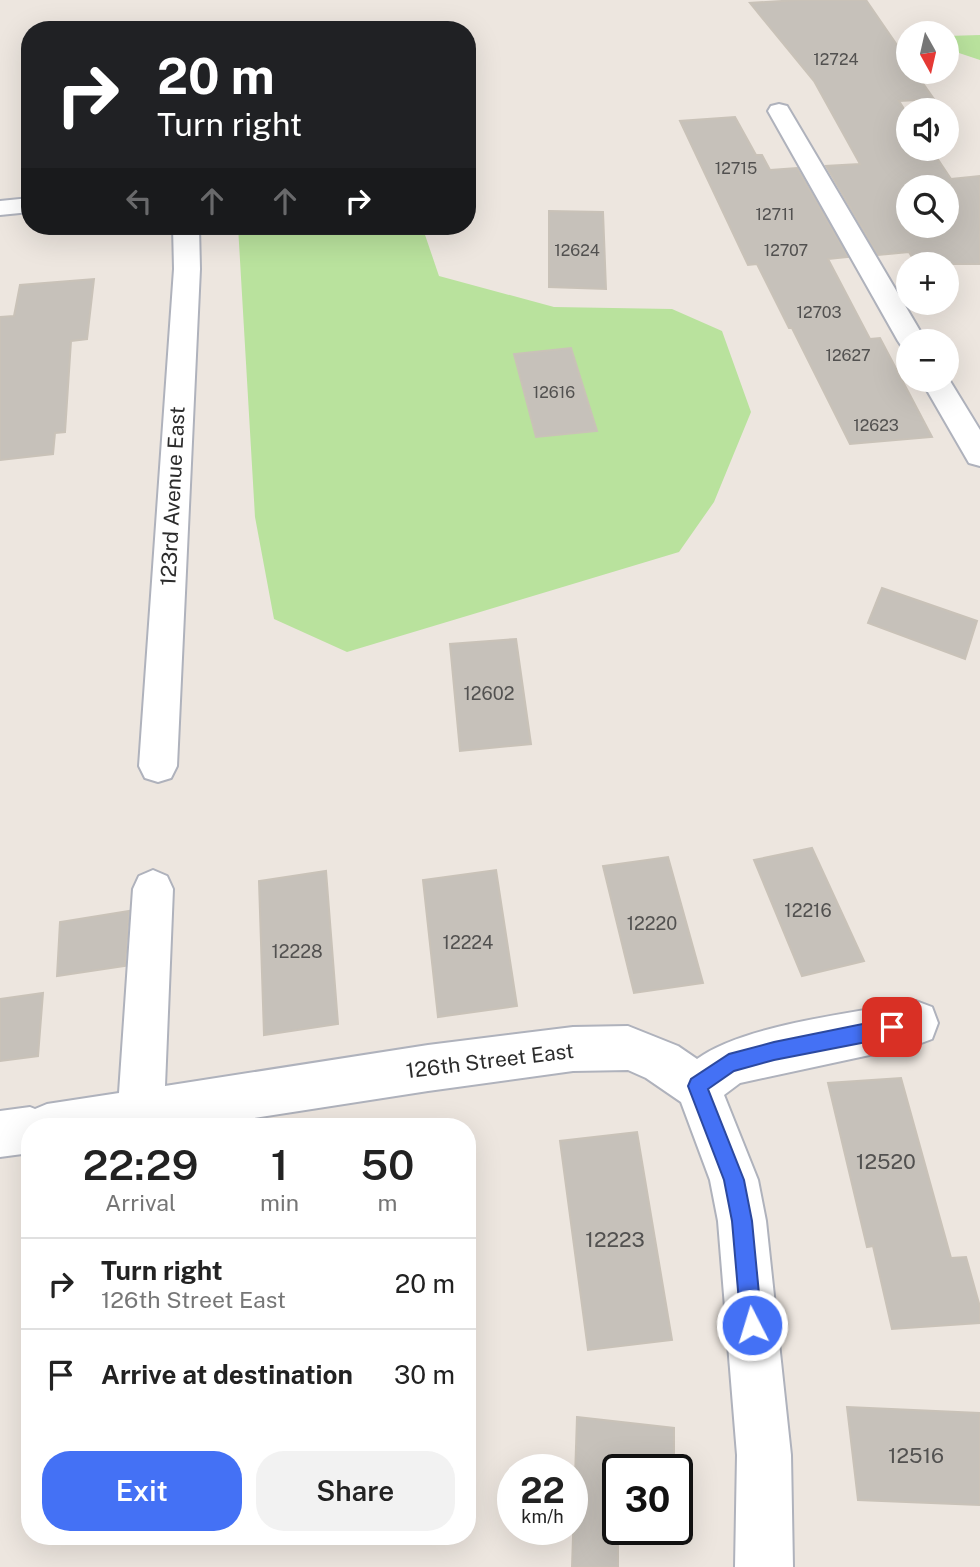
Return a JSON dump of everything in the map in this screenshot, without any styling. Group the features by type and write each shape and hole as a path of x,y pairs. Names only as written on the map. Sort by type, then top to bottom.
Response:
{"street":[{"path":"779,111 905,329"},
{"path":"0,208 21,206"},
{"name":"123rd Avenue East","path":"158,766 187,269 186,235"},
{"path":"942,392 980,455"},
{"path":"141,1113 153,889"},
{"path":"764,1567 764,1455 742,1221 734,1180 698,1086 729,1063 774,1051 916,1023"},
{"name":"126th Street East","path":"107,1118 429,1068 573,1049 628,1048 662,1062 698,1086"},
{"path":"0,1134 21,1131"}],"green space":[{"path":"980,35 980,60 959,53 959,36"},
{"path":"239,235 425,235 439,276 554,307 672,309 722,331 751,412 714,502 679,552 347,652 274,619 255,517"}],"building":[{"path":"866,0 896,44 896,84 923,84 933,98 896,98 896,161 939,161 948,175 896,175 896,238 959,238 959,178 980,176 980,264 959,264 959,252 896,252 878,255 826,166 860,164 814,81 750,3"},
{"path":"735,117 756,155 762,155 770,170 797,168 848,257 828,259 870,339 880,338 896,368 896,392 908,392 932,437 850,444 757,264 748,265 680,121"},
{"path":"549,211 603,212 606,289 549,287"},
{"path":"94,279 87,339 71,341 65,432 55,433 53,454 0,460 0,317 14,316 20,285"},
{"path":"571,348 597,431 536,437 514,354"},
{"path":"882,588 977,621 965,659 868,623"},
{"path":"516,639 531,744 460,751 450,644"},
{"path":"812,848 864,961 802,976 754,860"},
{"path":"668,857 703,983 634,993 603,866"},
{"path":"496,870 517,1006 438,1017 423,880"},
{"path":"326,871 338,1024 264,1035 259,881"},
{"path":"129,911 125,966 57,976 60,922"},
{"path":"43,993 38,1056 0,1061 0,999"},
{"path":"901,1078 951,1258 966,1257 980,1307 980,1323 892,1329 873,1246 867,1247 828,1083"},
{"path":"637,1132 672,1340 588,1350 560,1141"},
{"path":"847,1407 980,1413 980,1505 858,1500"},
{"path":"577,1417 674,1428 674,1454 602,1454 602,1545 618,1545 618,1567 572,1567 573,1545 588,1545 588,1454 576,1454"}],"route":[{"path":"752,1325 742,1221 734,1180 698,1086 729,1063 892,1027"}]}
